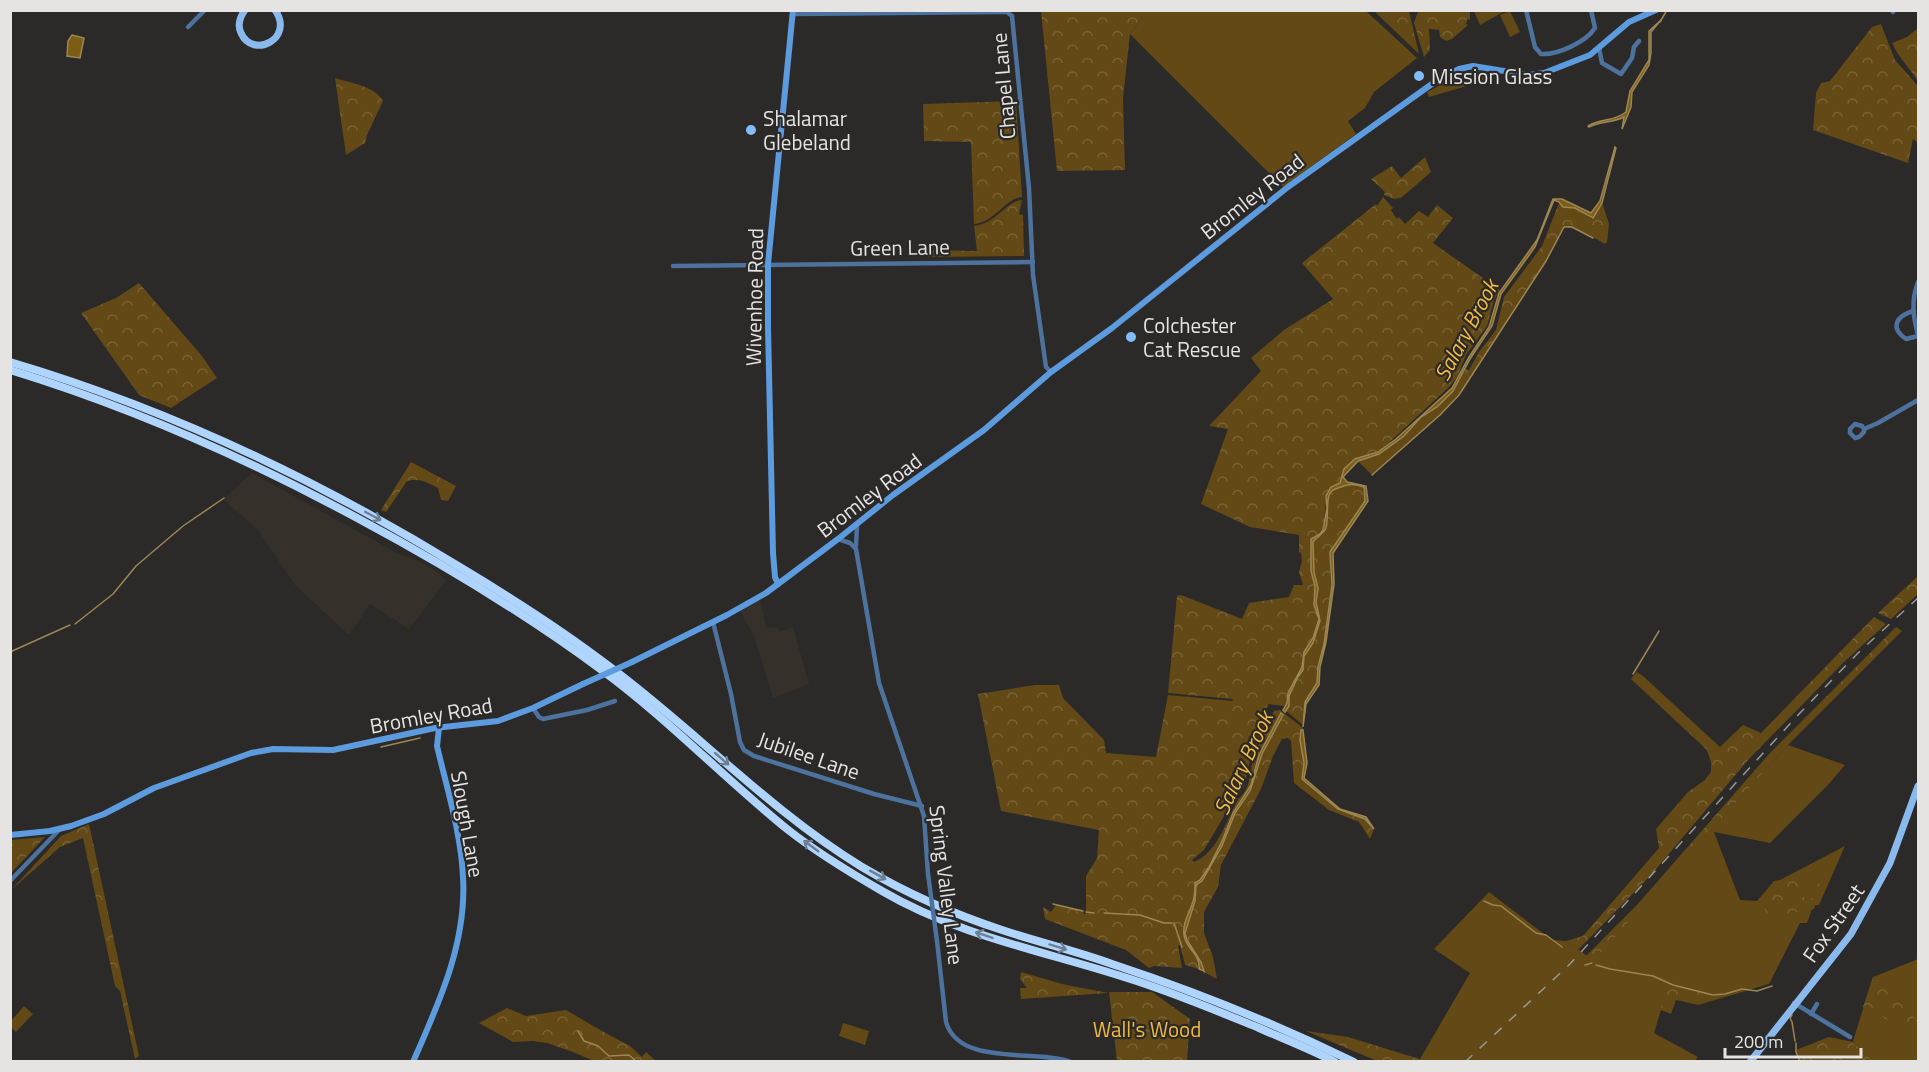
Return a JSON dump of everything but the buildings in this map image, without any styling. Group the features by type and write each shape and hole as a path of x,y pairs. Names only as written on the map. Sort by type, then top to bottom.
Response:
{"highway":[{"path":"10,362 142,409 229,445 317,487 431,549 496,588 609,665 800,824 864,868 909,893 983,924 1110,963 1168,984 1307,1039 1354,1062"},
{"path":"10,370 139,416 241,459 324,500 448,568 602,671 645,704 789,830 886,894 967,930 1124,977 1178,996 1335,1062"}],"main road":[{"path":"243,13 239,27 242,35 250,43 262,45 273,40 279,31 280,19 275,10"},
{"name":"Fox Street","path":"1750,1062 1798,1005 1846,941 1868,905 1890,863 1918,787"}],"street":[{"path":"188,27 206,10"},
{"path":"234,10 243,13"},
{"path":"1526,10 1535,47 1540,54 1545,54 1559,52 1590,35 1595,27 1592,10"},
{"name":"Bromley Road","path":"10,836 58,830 104,814 154,788 251,753 273,749 333,750 429,729 498,721 533,708 713,622 778,584 893,495 984,430 1051,372 1112,328 1288,187 1436,81 1459,69 1473,66 1528,75 1540,74 1579,60 1599,48 1637,13 1656,10"},
{"name":"Chapel Lane","path":"793,12 1009,12 1014,21 1029,188 1033,262 1046,367 1051,372"},
{"name":"Wivenhoe Road","path":"778,584 775,577 773,553 768,264 793,12"},
{"path":"1599,48 1602,63 1621,74 1632,58 1634,47 1639,42"},
{"name":"Green Lane","path":"674,266 1033,262"},
{"path":"1913,311 1902,314 1898,318 1897,323 1901,336 1906,339 1918,335 1913,311 1918,282"},
{"path":"1864,429 1918,400"},
{"name":"Spring Valley Lane","path":"857,524 856,549 879,683 922,806 925,822 928,874 946,1022 957,1040 971,1048 986,1052 1044,1056 1071,1062"},
{"path":"838,539 850,543 856,549"},
{"name":"Jubilee Lane","path":"713,622 731,694 739,738 744,750 754,756 840,784 922,806"},
{"path":"533,708 539,717 545,719 615,701"},
{"name":"Slough Lane","path":"413,1062 453,960 463,907 462,865 437,746 439,728"},
{"path":"429,729 437,746"},
{"path":"10,881 58,830"},
{"path":"1811,1014 1817,1004"},
{"path":"1798,1005 1850,1037"}],"shaded area":[{"path":"1661,20 1651,32 1649,65 1632,92 1631,107 1622,129 1624,117 1589,127 1626,112 1630,91 1649,60 1649,31"},
{"path":"72,35 84,38 80,58 67,56 68,41"},
{"path":"1615,147 1602,203 1593,218 1575,208 1563,207 1554,200 1535,247 1501,294 1492,326 1470,359 1453,391 1437,407 1421,417 1404,436 1379,454 1358,461 1343,477 1347,482 1366,486 1368,501 1333,553 1334,584 1319,685 1306,704 1303,727 1305,702 1317,683 1318,667 1324,644 1332,585 1330,552 1365,501 1364,487 1358,485 1346,485 1330,494 1326,528 1313,542 1314,572 1318,588 1316,602 1320,621 1313,643 1304,656 1303,670 1289,696 1289,706 1285,712 1283,710 1287,703 1288,693 1302,667 1304,652 1313,638 1319,619 1314,605 1315,586 1311,571 1311,539 1323,530 1327,508 1326,496 1331,487 1340,483 1344,469 1355,459 1378,452 1396,439 1452,388 1489,327 1499,293 1537,240 1553,199 1562,199 1591,213 1600,201"},
{"path":"252,473 397,553 419,561 446,581 409,629 370,604 349,635 295,585 258,530 223,499"},
{"path":"760,597 766,628 777,627 779,631 793,628 809,684 773,698 754,636 739,609"},
{"path":"1281,713 1283,715 1262,754 1250,791 1235,813 1222,846 1202,881 1196,885 1195,901 1185,933 1201,962 1204,971 1199,969 1198,959 1187,944 1184,935 1184,925 1193,902 1195,883 1209,867 1233,813 1251,785 1259,755"},
{"path":"1301,730 1303,730 1307,763 1304,778 1340,809 1366,817 1374,829 1365,819 1338,809 1302,779 1304,763 1300,740"}],"green space":[{"path":"1474,10 1505,11 1480,25"},
{"path":"1041,11 1155,11 1147,22 1143,16 1130,34 1123,98 1125,170 1057,171"},
{"path":"1121,11 1366,11 1417,58 1374,92 1365,108 1348,121 1356,134 1283,187 1130,34 1143,16"},
{"path":"1374,11 1409,11 1419,54"},
{"path":"1418,11 1470,11 1470,20 1467,19 1466,24 1468,25 1452,39 1446,41 1440,37 1439,30 1429,29 1430,50 1424,57 1414,23"},
{"path":"1510,11 1520,32 1510,37 1500,15"},
{"path":"1881,24 1895,60 1918,86 1918,143 1913,139 1908,163 1813,130 1816,93 1821,83 1830,81 1872,27"},
{"path":"1918,28 1918,81 1892,43 1907,37"},
{"path":"1472,71 1480,71 1487,80 1429,97 1427,92 1452,78"},
{"path":"335,78 368,88 383,101 365,143 346,155"},
{"path":"1016,101 1022,197 1010,202 988,219 974,224 971,142 924,141 923,104"},
{"path":"1425,157 1431,172 1401,198 1394,199 1384,195 1385,192 1371,179 1392,166 1401,178"},
{"path":"1383,197 1393,208 1391,210 1397,219 1399,217 1405,224 1419,211 1428,217 1437,205 1453,218 1433,243 1500,290 1494,300 1487,326 1466,355 1457,377 1448,388 1381,450 1355,459 1344,469 1340,483 1327,493 1323,530 1311,539 1311,571 1315,586 1314,606 1319,618 1313,638 1304,652 1302,667 1288,693 1287,703 1284,706 1269,704 1265,710 1264,729 1250,760 1244,787 1234,799 1204,850 1192,860 1194,862 1202,858 1215,844 1238,799 1245,791 1255,754 1274,711 1280,710 1303,728 1300,740 1304,762 1302,779 1338,809 1364,818 1374,829 1370,839 1359,822 1329,810 1294,783 1291,741 1288,738 1282,739 1261,789 1221,865 1218,887 1204,912 1204,933 1213,957 1217,979 1206,973 1203,974 1203,965 1189,943 1198,959 1199,969 1185,965 1180,945 1178,946 1182,968 1154,966 1149,968 1126,950 1045,919 1043,907 1051,912 1056,905 1083,911 1086,914 1086,876 1097,858 1099,830 1001,811 978,694 1035,685 1059,685 1063,698 1104,740 1106,753 1156,757 1168,695 1233,701 1232,699 1168,693 1177,596 1181,595 1242,619 1249,603 1289,597 1294,585 1303,585 1299,572 1302,561 1299,552 1299,535 1250,527 1201,504 1228,429 1209,426 1261,371 1251,358 1284,330 1333,299 1302,263 1376,204 1377,206","holes":["1281,713 1283,715 1262,754 1250,790 1235,813 1222,846 1202,881 1196,885 1195,899 1185,932 1188,942 1183,932 1194,898 1195,883 1209,867 1233,813 1251,785 1259,755"]},
{"path":"1022,200 1019,214 1023,215 1024,256 926,257 926,250 977,251 974,226 989,221 1011,204"},
{"path":"1602,202 1609,224 1607,242 1605,244 1579,231 1564,227 1546,261 1463,389 1440,415 1372,475 1358,461 1375,456 1404,436 1421,417 1450,395 1466,369 1469,370 1496,330 1504,297 1542,246 1559,203 1564,207 1575,208 1592,219"},
{"path":"139,283 202,356 217,378 171,408 139,395 81,313 116,298"},
{"path":"411,462 456,486 448,501 441,500 438,488 423,481 412,480 407,481 386,512 381,510"},
{"path":"1343,484 1363,487 1365,501 1330,553 1331,589 1324,644 1318,667 1317,683 1305,702 1303,725 1286,711 1289,706 1289,696 1304,667 1304,656 1315,638 1320,621 1316,602 1318,590 1314,572 1313,542 1323,534 1331,491"},
{"path":"1918,576 1918,594 1891,619 1878,613"},
{"path":"1874,617 1886,624 1844,662 1748,760 1651,875 1578,950 1566,941 1583,936 1659,848 1656,829 1688,792 1705,780 1711,772 1707,750 1631,679 1637,672 1720,747 1743,725 1761,733"},
{"path":"1896,627 1902,631 1788,745 1593,961 1586,956 1637,905 1769,754"},
{"path":"1788,745 1845,765 1770,843 1714,832 1740,900 1757,901 1774,881 1845,846 1819,905 1815,905 1812,909 1807,923 1800,923 1769,984 1698,1005 1676,1000 1671,1014 1661,1010 1654,1033 1698,1057 1695,1061 1426,1062 1420,1059 1470,973 1434,949 1489,892 1552,940 1566,941 1593,960"},
{"path":"89,824 139,1056 135,1059 120,991 115,986 83,838 60,847 11,890 61,836"},
{"path":"45,837 11,873 11,840"},
{"path":"1797,880 1823,884 1800,887 1794,894 1785,892 1789,900 1804,897 1818,900 1819,905 1815,905 1814,909 1770,917 1762,906 1766,905 1774,881"},
{"path":"1918,959 1918,1061 1871,1061 1854,1046 1853,1041 1873,977"},
{"path":"1021,972 1062,984 1108,993 1021,999 1020,988 1027,988 1020,979"},
{"path":"1873,977 1918,1021 1918,1042 1877,1013 1863,1007"},
{"path":"1670,984 1710,994 1708,1001 1690,1002 1676,997 1670,1013 1661,1009 1664,990"},
{"name":"Wall's Wood","path":"1109,992 1152,992 1190,1019 1187,1061 1117,1061"},
{"path":"24,1006 33,1014 16,1032 11,1027 11,1021"},
{"path":"507,1008 526,1016 566,1010 630,1046 642,1057 646,1052 656,1061 594,1061 547,1043 513,1042 479,1023"},
{"path":"843,1023 869,1031 865,1045 839,1036"},
{"path":"1306,1031 1348,1037 1426,1061 1377,1061"},
{"path":"1829,1037 1853,1042 1872,1061 1800,1061 1796,1050"}],"waterway":[{"name":"Salary Brook","path":"1660,22 1667,10"},
{"path":"1372,475 1440,415 1459,395 1546,261 1564,227 1572,227 1593,238"},
{"path":"75,624 113,594 136,566 183,526 224,498"},
{"path":"10,652 70,625"},
{"path":"1633,674 1659,631"},
{"path":"381,747 420,738"},
{"path":"1484,901 1501,906 1536,933 1546,935 1562,947"},
{"path":"1053,904 1083,911"},
{"path":"1086,912 1094,913"},
{"path":"1104,913 1140,915 1164,923 1172,923"},
{"path":"1174,923 1182,947"},
{"path":"1585,965 1592,963"},
{"path":"1596,965 1653,976 1673,985 1713,995 1742,989 1757,991 1772,986"},
{"path":"1792,1015 1790,1018 1795,1041"},
{"path":"578,1031 584,1041 598,1046 609,1056 629,1055 637,1062"},
{"path":"1796,1043 1796,1052 1800,1062"}],"railway":[{"path":"1465,1062 1570,964 1799,714 1858,653 1918,598"}],"place":[{"name":"Mission Glass","path":"1419,76"},
{"name":"Shalamar Glebeland","path":"751,130"},
{"name":"Colchester Cat Rescue","path":"1131,337"}]}
